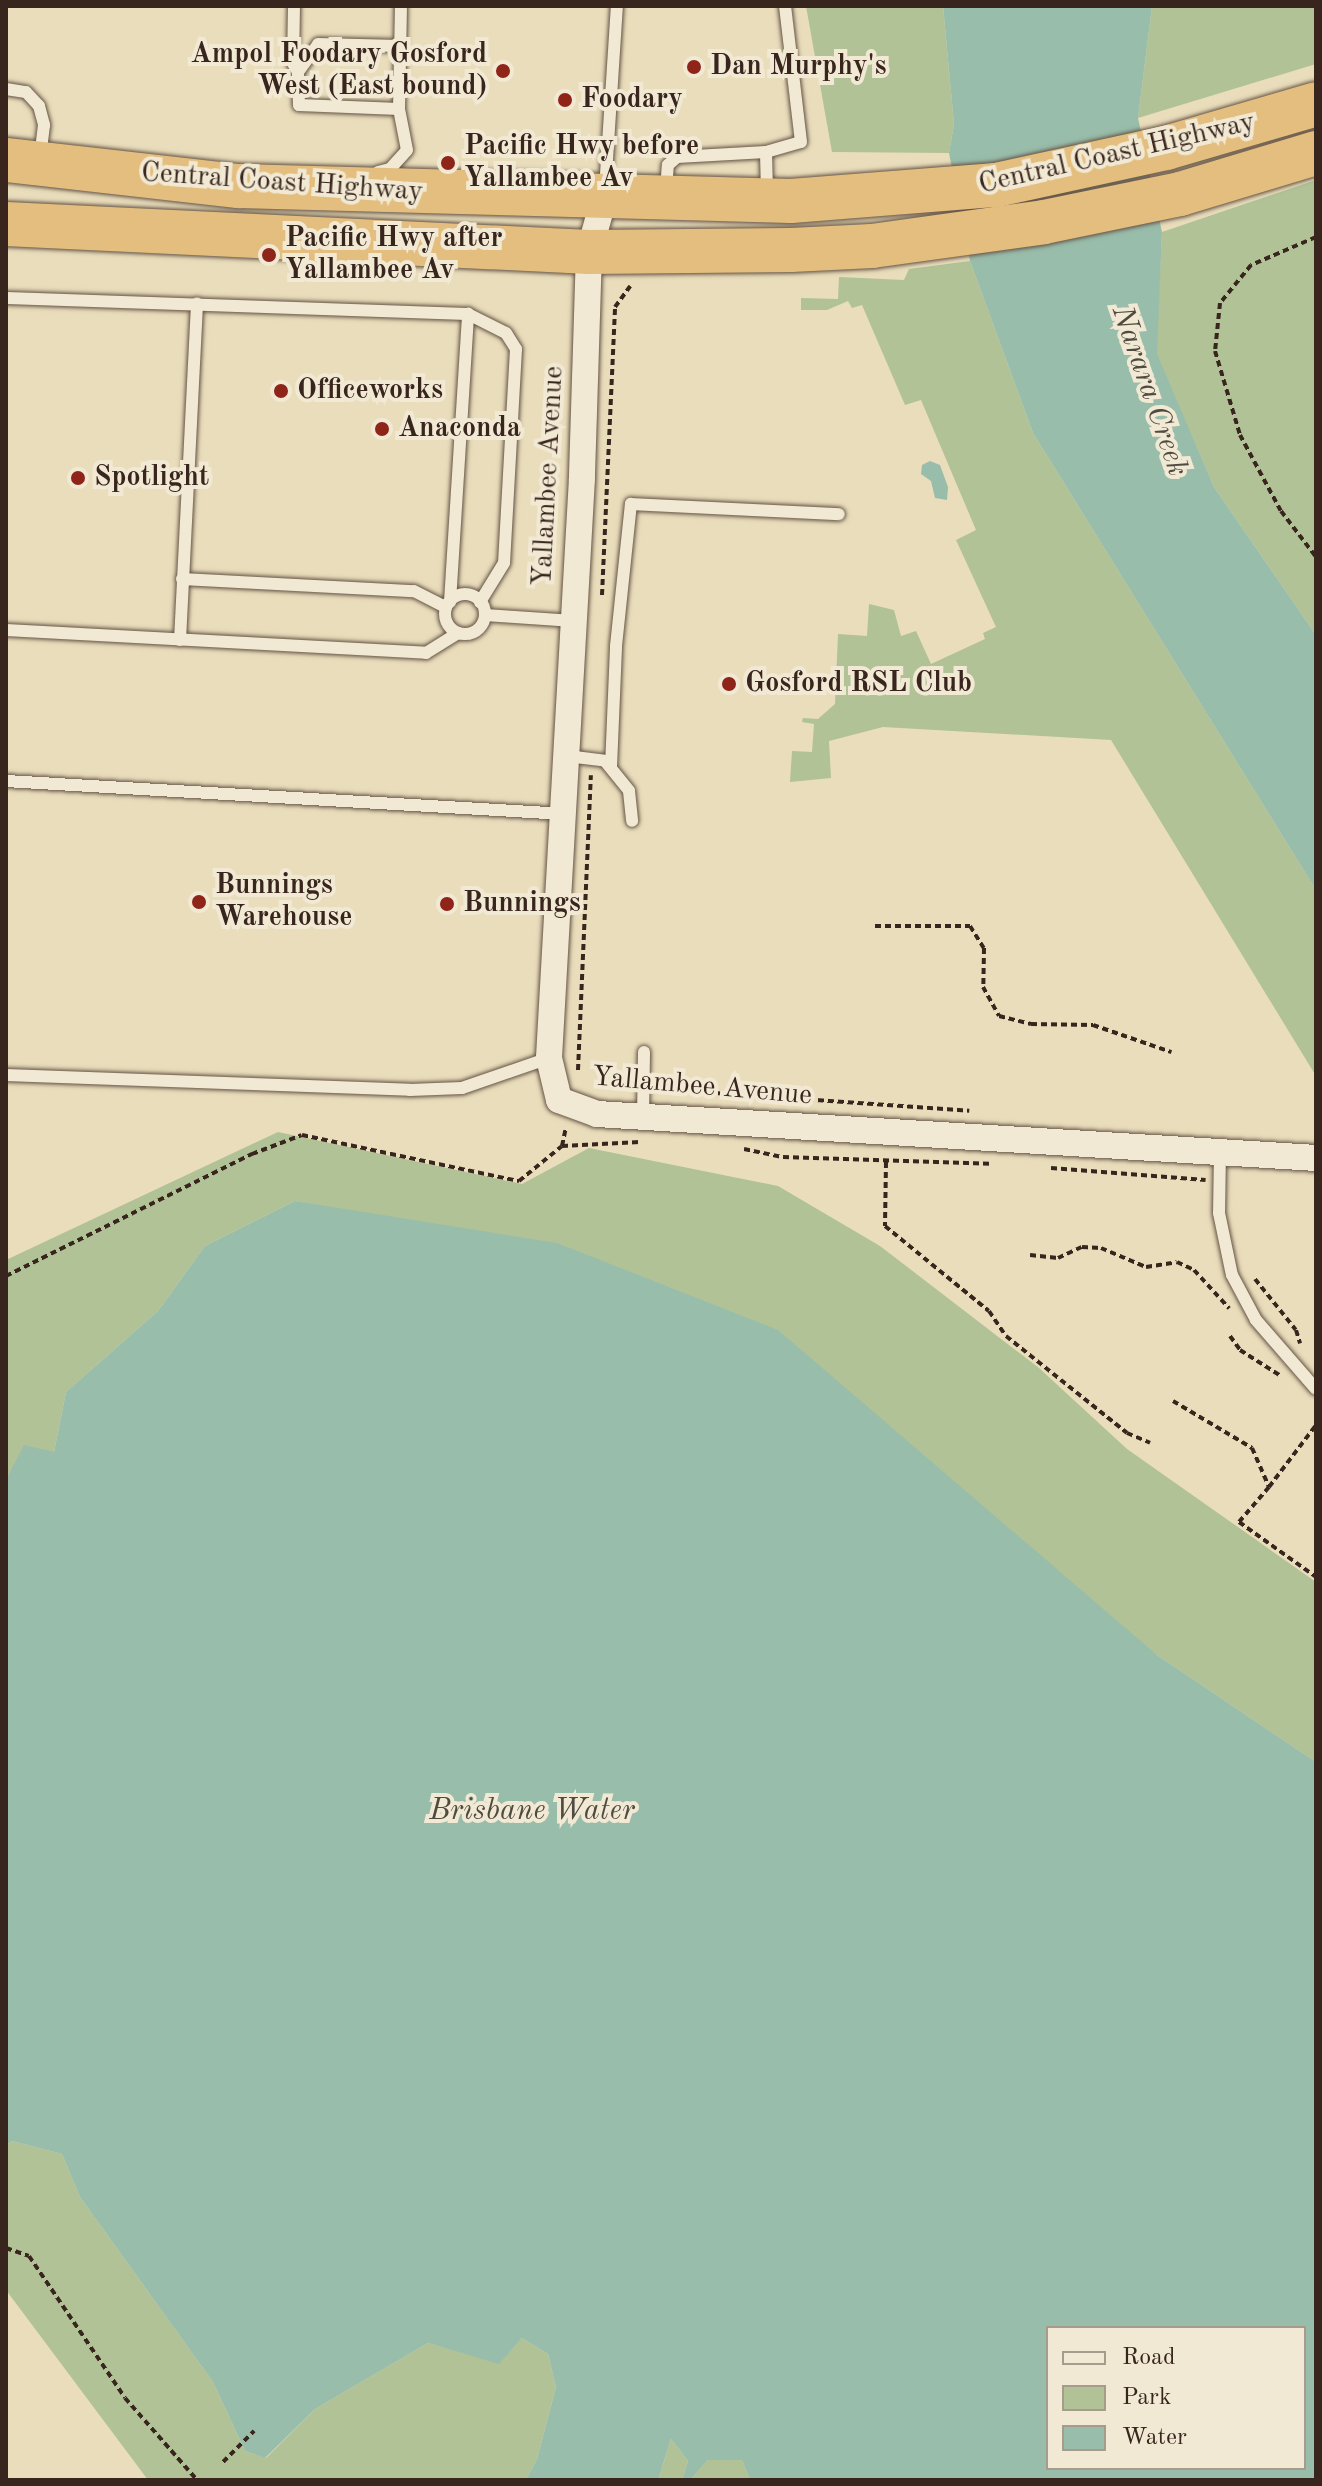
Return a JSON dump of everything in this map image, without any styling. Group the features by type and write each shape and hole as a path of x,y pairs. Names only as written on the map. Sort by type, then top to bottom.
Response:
{"highway":[{"name":"Central Coast Highway","path":"22,162 239,186 767,201 935,193 996,185 1166,148 1316,104"},
{"name":"Central Coast Highway","path":"6,224 589,252 791,250 953,236 1180,194 1316,153"}],"street":[{"name":"Yallambee Avenue","path":"604,198 589,252 574,621 549,1058 550,1080 559,1100 577,1096 643,1117 1316,1158"}],"lane":[{"path":"294,6 293,63 298,72 299,105 399,109"},
{"path":"313,188 390,169 407,150 399,109 401,6"},
{"path":"604,198 617,6"},
{"path":"665,199 668,165 677,157 766,152 801,142 785,6"},
{"path":"298,72 318,44 400,46"},
{"path":"6,89 26,92 39,106 44,125 22,162"},
{"path":"766,152 767,201"},
{"path":"6,298 468,314 506,333 516,349 504,563 480,602"},
{"path":"180,640 197,303"},
{"path":"458,633 446,620 468,314"},
{"path":"611,767 616,646 631,504 839,514"},
{"path":"182,579 414,591 448,604 468,595 480,602 485,615"},
{"path":"485,615 574,621"},
{"path":"6,630 426,653 458,633 476,631 485,615"},
{"path":"567,756 597,758 611,767 629,791 632,821"},
{"path":"6,781 564,814"},
{"path":"643,1117 644,1052"},
{"path":"6,1075 410,1090 462,1088 549,1058"},
{"path":"1220,1152 1219,1213 1232,1275 1256,1320 1316,1389"}],"path":[{"path":"1316,237 1251,265 1220,303 1215,351 1240,435 1281,511 1316,557"},
{"path":"609,495 615,307 621,292 637,280"},
{"path":"577,1080 591,774"},
{"path":"875,926 970,926 984,948 983,987 999,1016 1031,1024 1093,1025 1171,1052"},
{"path":"6,1276 252,1154 302,1135 519,1181 562,1146 577,1096 643,1087 979,1111"},
{"path":"562,1146 655,1142"},
{"path":"742,1148 783,1157 1005,1165"},
{"path":"886,1161 885,1226 989,1311 1006,1336 1127,1433 1150,1443"},
{"path":"1049,1167 1219,1181"},
{"path":"1030,1255 1058,1258 1092,1247 1131,1264 1177,1262 1194,1270 1236,1318"},
{"path":"1247,1269 1296,1330 1303,1354"},
{"path":"1230,1336 1240,1350 1287,1380"},
{"path":"1173,1401 1252,1448 1269,1487"},
{"path":"1316,1425 1239,1522 1316,1577"},
{"path":"6,2248 29,2256 125,2398 197,2480"},
{"path":"223,2462 254,2431"}],"green space":[{"path":"806,6 943,6 954,124 949,153 832,152"},
{"path":"1152,6 1316,6 1316,64 1138,118"},
{"path":"1316,180 1316,635 1214,487 1156,354 1162,232"},
{"path":"970,261 1033,433 1316,890 1316,1076 1111,740 883,727 829,741 831,778 790,782 792,751 812,752 814,724 802,722 803,718 818,719 835,704 838,634 867,636 869,604 894,610 901,636 916,631 931,664 985,639 983,633 996,627 956,540 976,530 921,400 905,405 862,305 852,308 848,301 827,310 801,310 801,298 838,299 839,277 904,280 909,269"},
{"path":"278,1132 522,1184 589,1148 778,1186 880,1246 1039,1368 1127,1449 1316,1582 1316,1762 1157,1655 390,1220 295,1201 205,1246 158,1311 66,1392 54,1452 6,1480 6,1260"},
{"path":"12,2141 62,2154 80,2197 213,2382 245,2451 266,2458 315,2409 428,2343 499,2363 522,2338 548,2354 556,2387 537,2459 526,2480 148,2480 6,2290 6,2145"},
{"path":"671,2439 688,2461 682,2480 658,2480"},
{"path":"708,2460 742,2460 750,2480 690,2480"}],"water":[{"name":"Narara Creek","path":"943,6 1152,6 1138,118 1162,232 1157,354 1214,487 1316,635 1316,890 1033,433 970,261 949,153 954,124"},
{"path":"930,461 940,465 948,487 947,500 935,498 931,481 921,474 922,465"},
{"name":"Brisbane Water","path":"295,1201 557,1243 778,1330 1157,1655 1316,1762 1316,2480 750,2480 742,2460 708,2460 690,2480 682,2480 688,2461 671,2439 658,2480 526,2480 537,2459 556,2387 548,2354 522,2338 499,2364 428,2343 315,2409 265,2458 245,2451 213,2382 80,2197 62,2154 12,2141 6,2145 6,1480 24,1445 54,1452 66,1392 158,1311 205,1246"}],"place":[{"name":"Dan Murphy's","path":"694,67"},
{"name":"Ampol Foodary Gosford West (East bound)","path":"503,71"},
{"name":"Foodary","path":"565,100"},
{"name":"Pacific Hwy before Yallambee Av","path":"448,163"},
{"name":"Pacific Hwy after Yallambee Av","path":"269,255"},
{"name":"Officeworks","path":"281,391"},
{"name":"Anaconda","path":"382,429"},
{"name":"Spotlight","path":"78,478"},
{"name":"Gosford RSL Club","path":"729,684"},
{"name":"Bunnings Warehouse","path":"199,902"},
{"name":"Bunnings","path":"447,904"}]}
